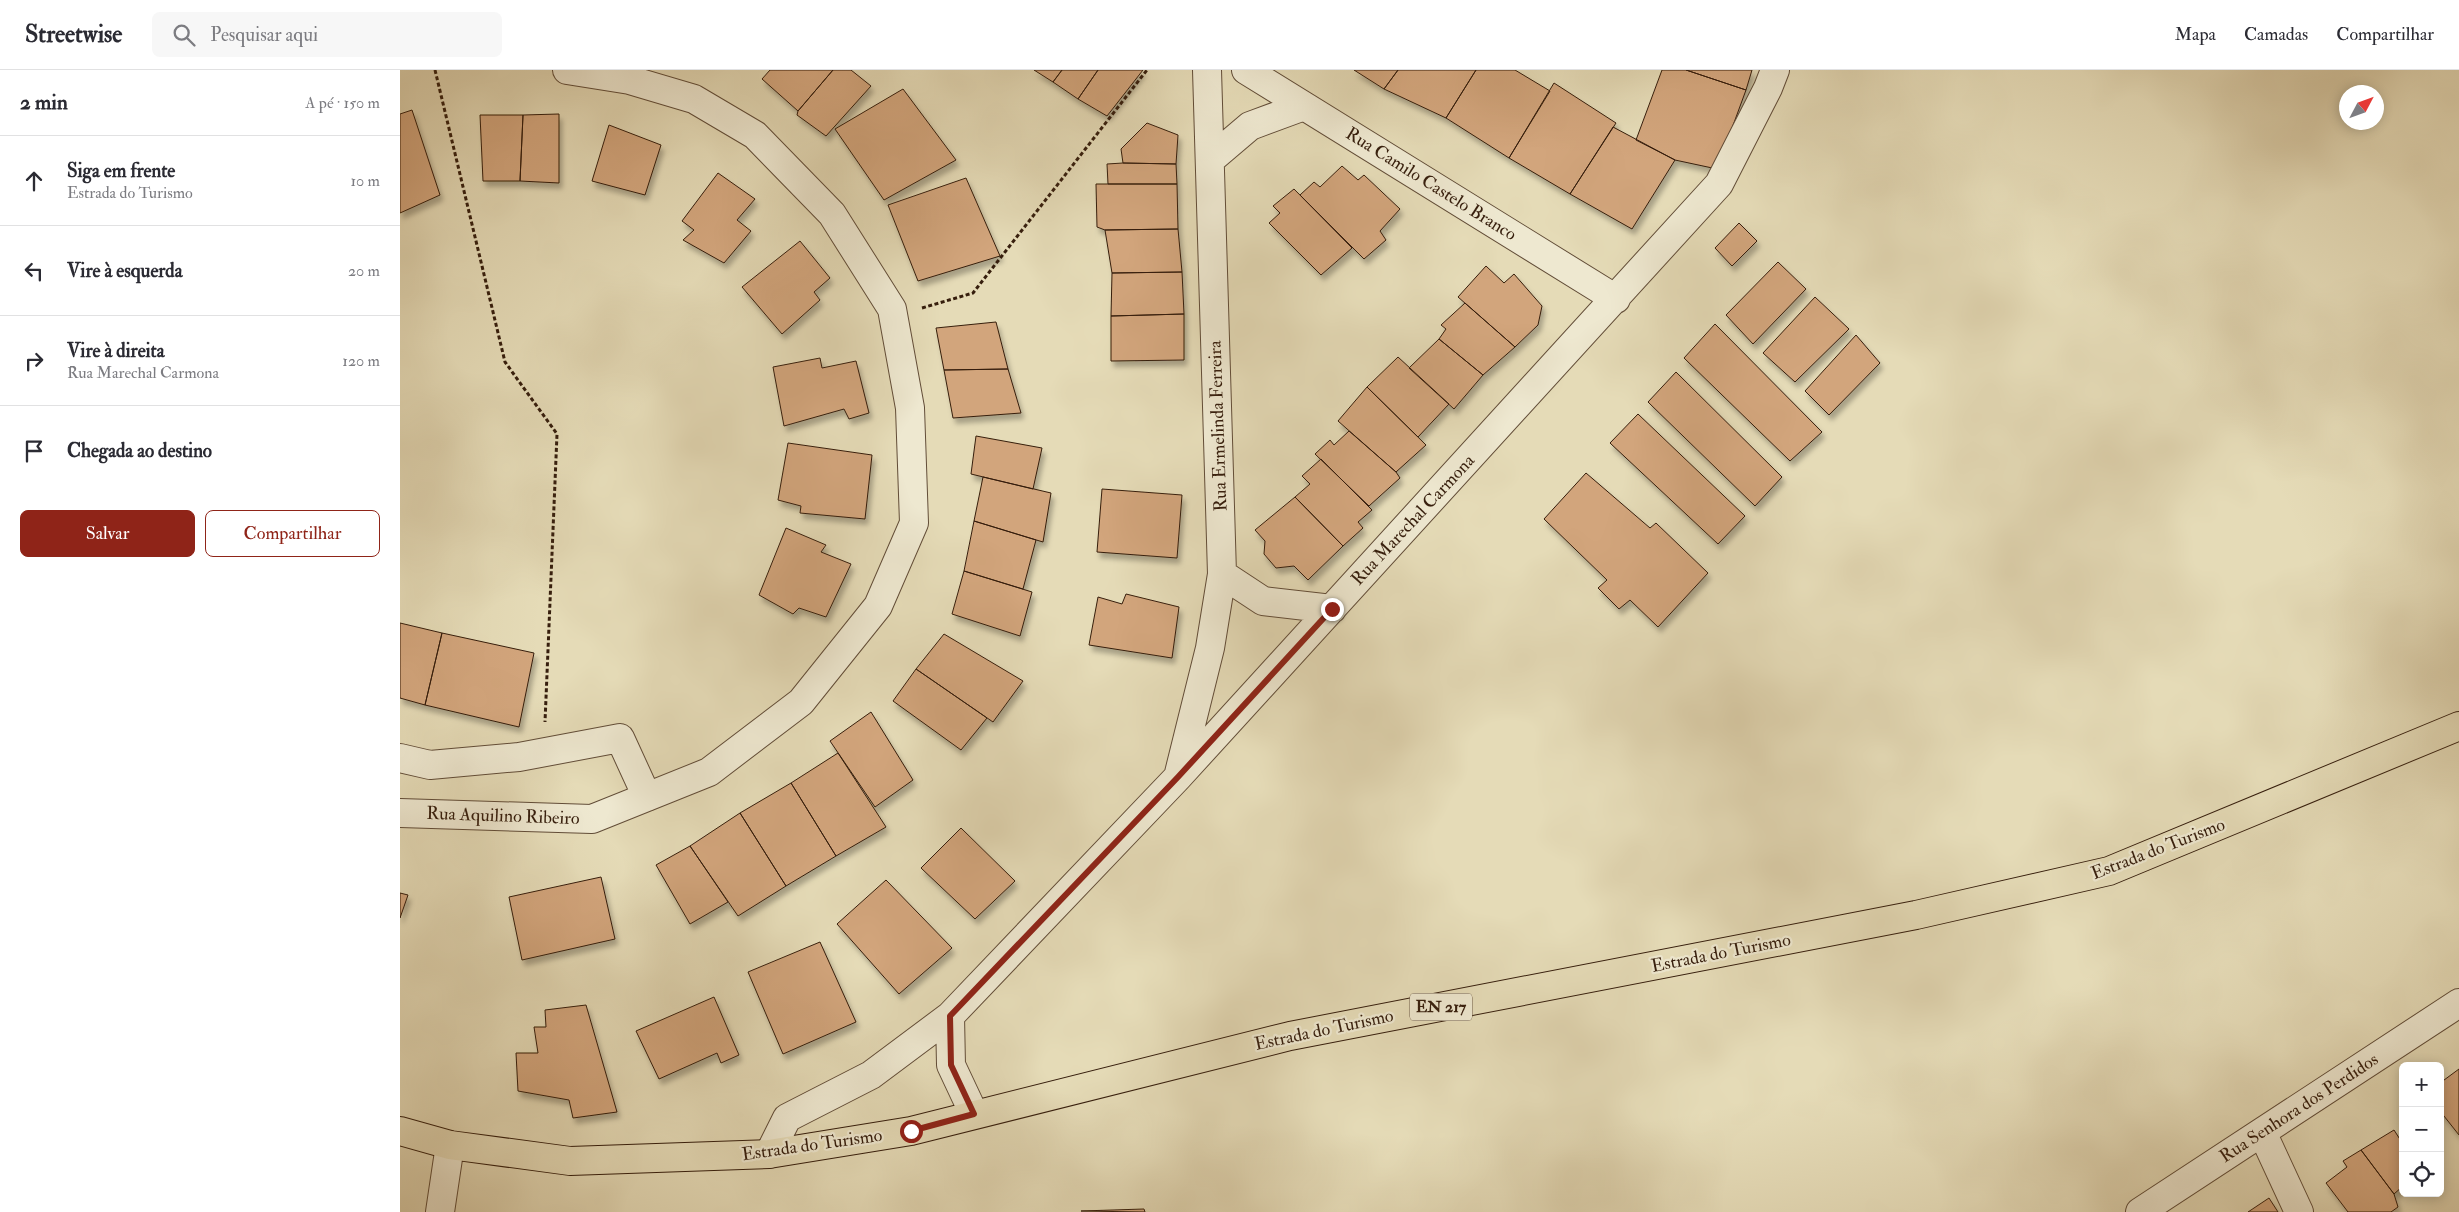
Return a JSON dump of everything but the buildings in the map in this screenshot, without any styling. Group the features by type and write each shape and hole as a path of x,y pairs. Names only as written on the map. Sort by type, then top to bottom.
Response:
{"main road":[{"name":"Estrada do Turismo","path":"400,1131 450,1145 570,1160 769,1154 911,1131 1290,1036 1916,915 2109,871 2459,726"}],"street":[{"name":"Rua Aquilino Ribeiro","path":"400,812 592,819 709,772 801,702 878,606 914,522 910,408 892,309 832,214 755,135 694,99 630,80 567,70"},
{"name":"Rua Ermelinda Ferreira","path":"1178,777 1210,648 1222,574 1207,70"},
{"name":"Rua Camilo Castelo Branco","path":"1246,70 1616,299"},
{"name":"Rua Marechal Carmona","path":"769,1154 787,1118 871,1075 950,1016 1178,777 1719,184 1768,88 1775,70"},
{"path":"1210,160 1250,126 1304,106"},
{"path":"1222,574 1262,601 1332,609"},
{"path":"400,758 430,765 520,757 620,738 648,797"},
{"name":"Rua Senhora dos Perdidos","path":"2140,1212 2459,1004"},
{"path":"950,1016 951,1065 974,1114"},
{"path":"2262,1132 2299,1212"},
{"path":"440,1212 450,1145"}],"path":[{"path":"435,70 506,362 557,434 544,753"},
{"path":"893,317 973,293 1147,70"}],"route":[{"path":"911,1131 974,1114 951,1065 950,1016 1178,777 1332,609"}]}
